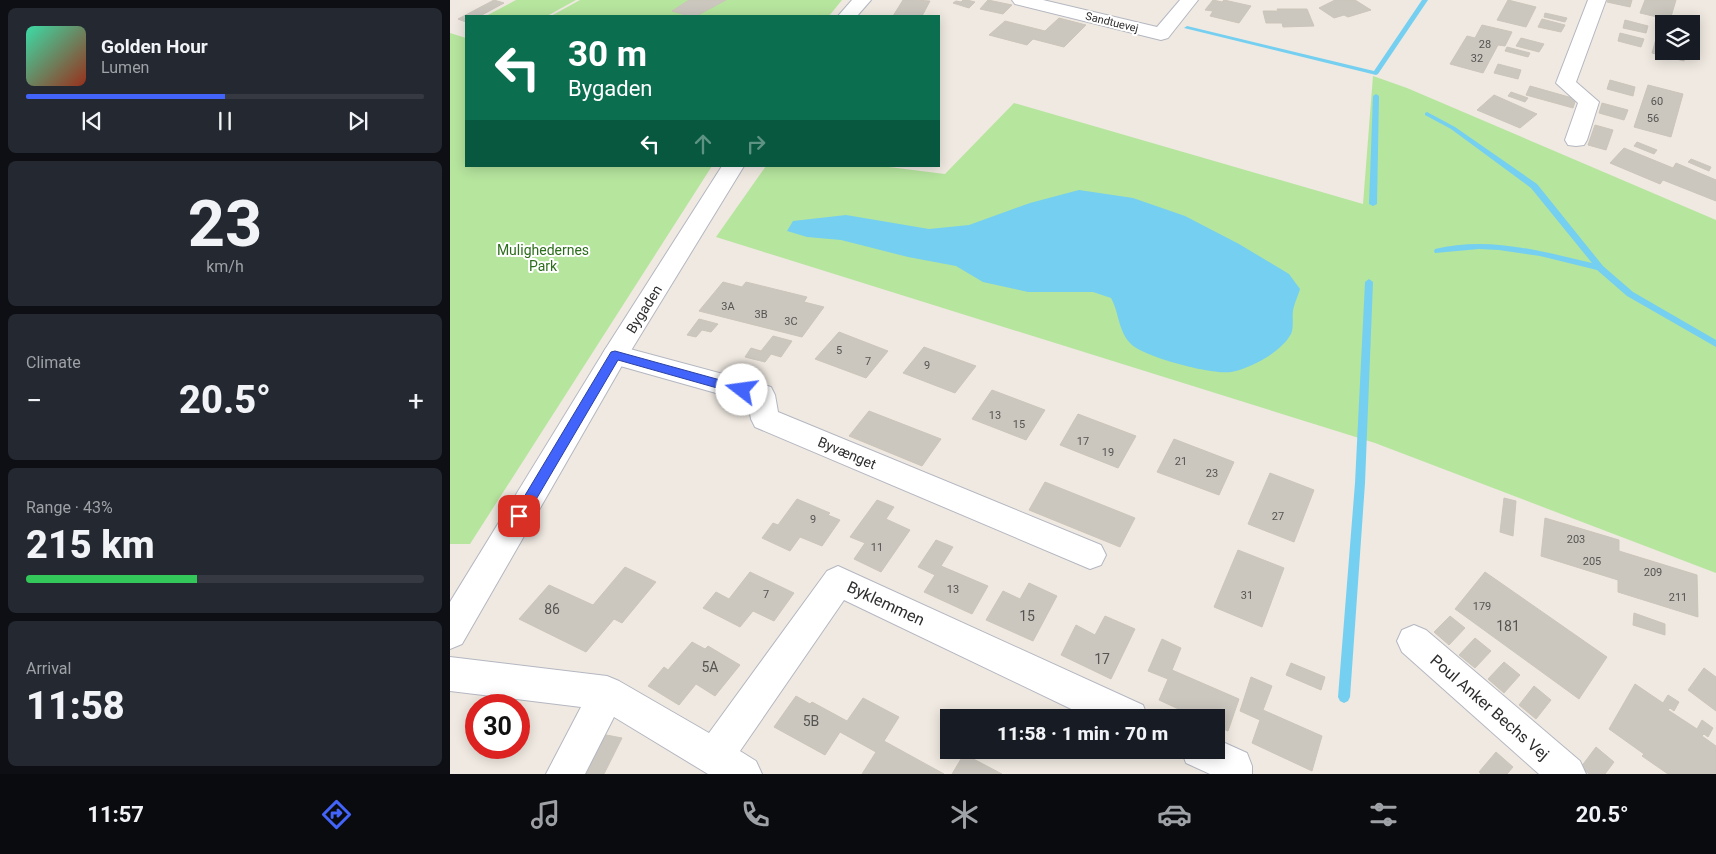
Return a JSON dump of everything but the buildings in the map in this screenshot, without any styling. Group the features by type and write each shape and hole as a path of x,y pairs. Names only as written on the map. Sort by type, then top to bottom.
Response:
{"street":[{"path":"849,15 862,0"},
{"name":"Sandtuevej","path":"1021,0 1160,34 1189,0"},
{"path":"1576,140 1589,102 1566,83 1597,0"},
{"name":"Bygaden","path":"450,633 615,355 732,167"},
{"name":"Byvænget","path":"615,355 760,395 766,419 1090,555"},
{"name":"Byklemmen","path":"450,674 607,693 729,766 838,581 1111,709"},
{"name":"Poul Anker Bechs Vej","path":"1414,641 1567,774"},
{"path":"565,774 607,693"},
{"path":"1219,759 1234,766 1233,774"}],"green space":[{"path":"516,0 576,0 549,15 488,15"},
{"path":"580,0 842,0 830,15 553,15"},
{"name":"Mulighedernes Park","path":"450,33 465,38 465,167 711,167 470,544 450,544"},
{"path":"1373,76 1407,88 1716,220 1716,573 1375,443 716,237 765,167 889,167 945,174 1014,103 1363,204"}],"water":[{"path":"1079,190 1133,198 1185,216 1239,244 1289,274 1300,289 1294,308 1291,334 1273,353 1248,367 1231,372 1194,368 1148,354 1130,343 1123,332 1111,298 1093,292 1028,292 983,282 956,266 908,257 841,240 807,237 787,231 793,221 846,215 929,229 969,225 1030,203"}],"waterway":[{"path":"1187,28 1376,73 1425,0"},
{"path":"1373,204 1376,96"},
{"path":"1427,114 1453,128 1534,186 1600,268"},
{"path":"1438,251 1458,247 1499,247 1540,253 1600,268"},
{"path":"1600,268 1630,294 1716,344"},
{"path":"1344,697 1360,483 1369,282"}],"route":[{"path":"519,516 615,355 742,390"}]}
